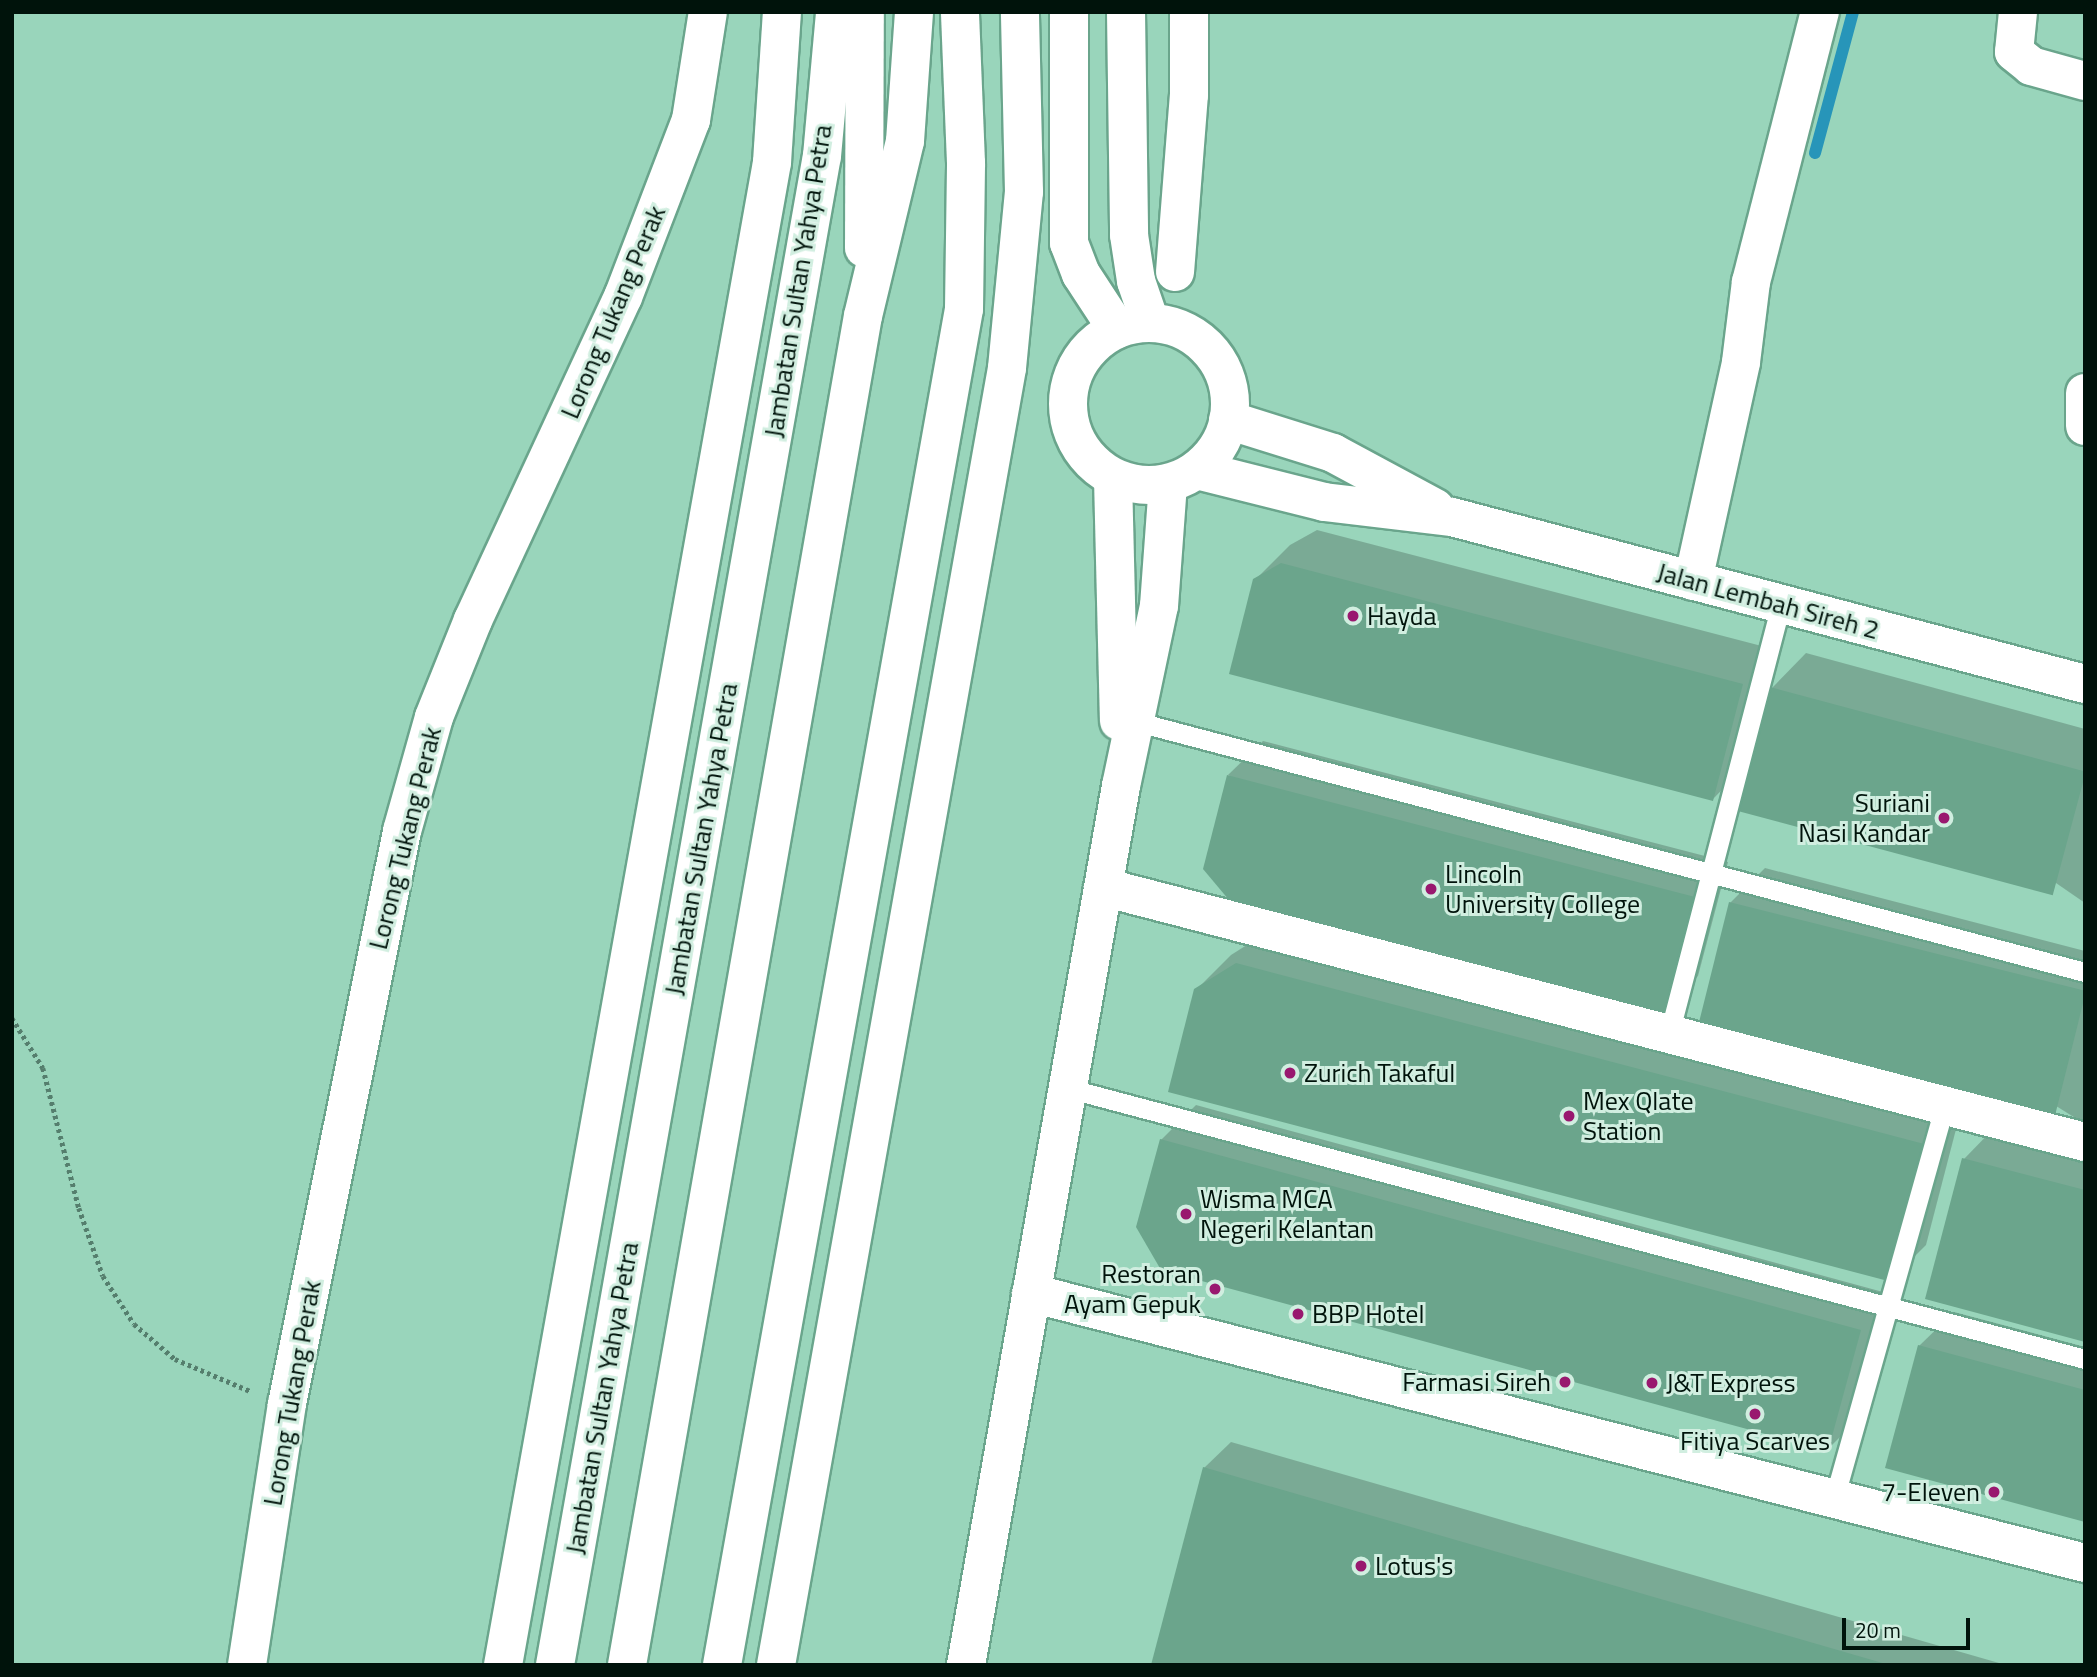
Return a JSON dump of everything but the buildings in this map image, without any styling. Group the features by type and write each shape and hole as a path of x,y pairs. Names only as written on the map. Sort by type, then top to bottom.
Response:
{"main road":[{"name":"Lorong Tukang Perak","path":"247,1665 287,1404 402,831 434,717 473,620 600,348 651,226 691,120 708,12"},
{"path":"503,1665 772,162 782,12"},
{"name":"Jambatan Sultan Yahya Petra","path":"555,1665 822,156 835,12"},
{"path":"863,316 865,12"},
{"path":"627,1665 863,316 905,141 914,12"},
{"path":"722,1665 964,309 966,163 960,12"},
{"path":"776,1665 1009,355 1024,192 1020,12"},
{"path":"1069,12 1069,243 1082,274 1134,326"},
{"path":"1126,12 1129,235 1136,281 1134,326"},
{"path":"1175,272 1189,95 1189,12"},
{"path":"1693,581 1741,362 1751,282 1820,12"},
{"path":"2018,12 2014,52 2031,66 2085,81"},
{"path":"966,1665 1121,786 1159,606 1182,477 1221,439 1228,420 1229,397 1211,353 1194,337 1134,326 1095,343 1079,363 1069,388 1068,414 1076,440 1091,462 1113,478 1140,485 1182,477 1324,502 1452,517"},
{"path":"2085,393 2085,426"},
{"path":"1228,420 1334,453 1452,517"},
{"path":"1113,478 1121,786"},
{"name":"Jalan Lembah Sireh 2","path":"1452,517 2085,684"},
{"path":"1103,887 2085,1142"},
{"path":"1031,1293 2085,1563"}],"lane":[{"path":"1669,1034 1781,604"},
{"path":"1134,721 2085,972"},
{"path":"1067,1088 2085,1359"},
{"path":"1834,1499 1885,1305 1945,1105"}],"path":[{"path":"12,1018 43,1068 79,1208 103,1276 134,1324 175,1359 221,1382 287,1404"}],"waterway":[{"path":"1815,153 1853,12"}],"place":[{"name":"Hayda","path":"1353,616"},
{"name":"Suriani Nasi Kandar","path":"1944,818"},
{"name":"Lincoln University College","path":"1431,889"},
{"name":"Zurich Takaful","path":"1290,1073"},
{"name":"Mex Qlate Station","path":"1569,1116"},
{"name":"Wisma MCA Negeri Kelantan","path":"1186,1214"},
{"name":"Restoran Ayam Gepuk","path":"1215,1289"},
{"name":"BBP Hotel","path":"1298,1314"},
{"name":"Farmasi Sireh","path":"1565,1382"},
{"name":"J&T Express","path":"1652,1383"},
{"name":"Fitiya Scarves","path":"1755,1414"},
{"name":"7-Eleven","path":"1994,1492"},
{"name":"Lotus's","path":"1361,1566"}]}
